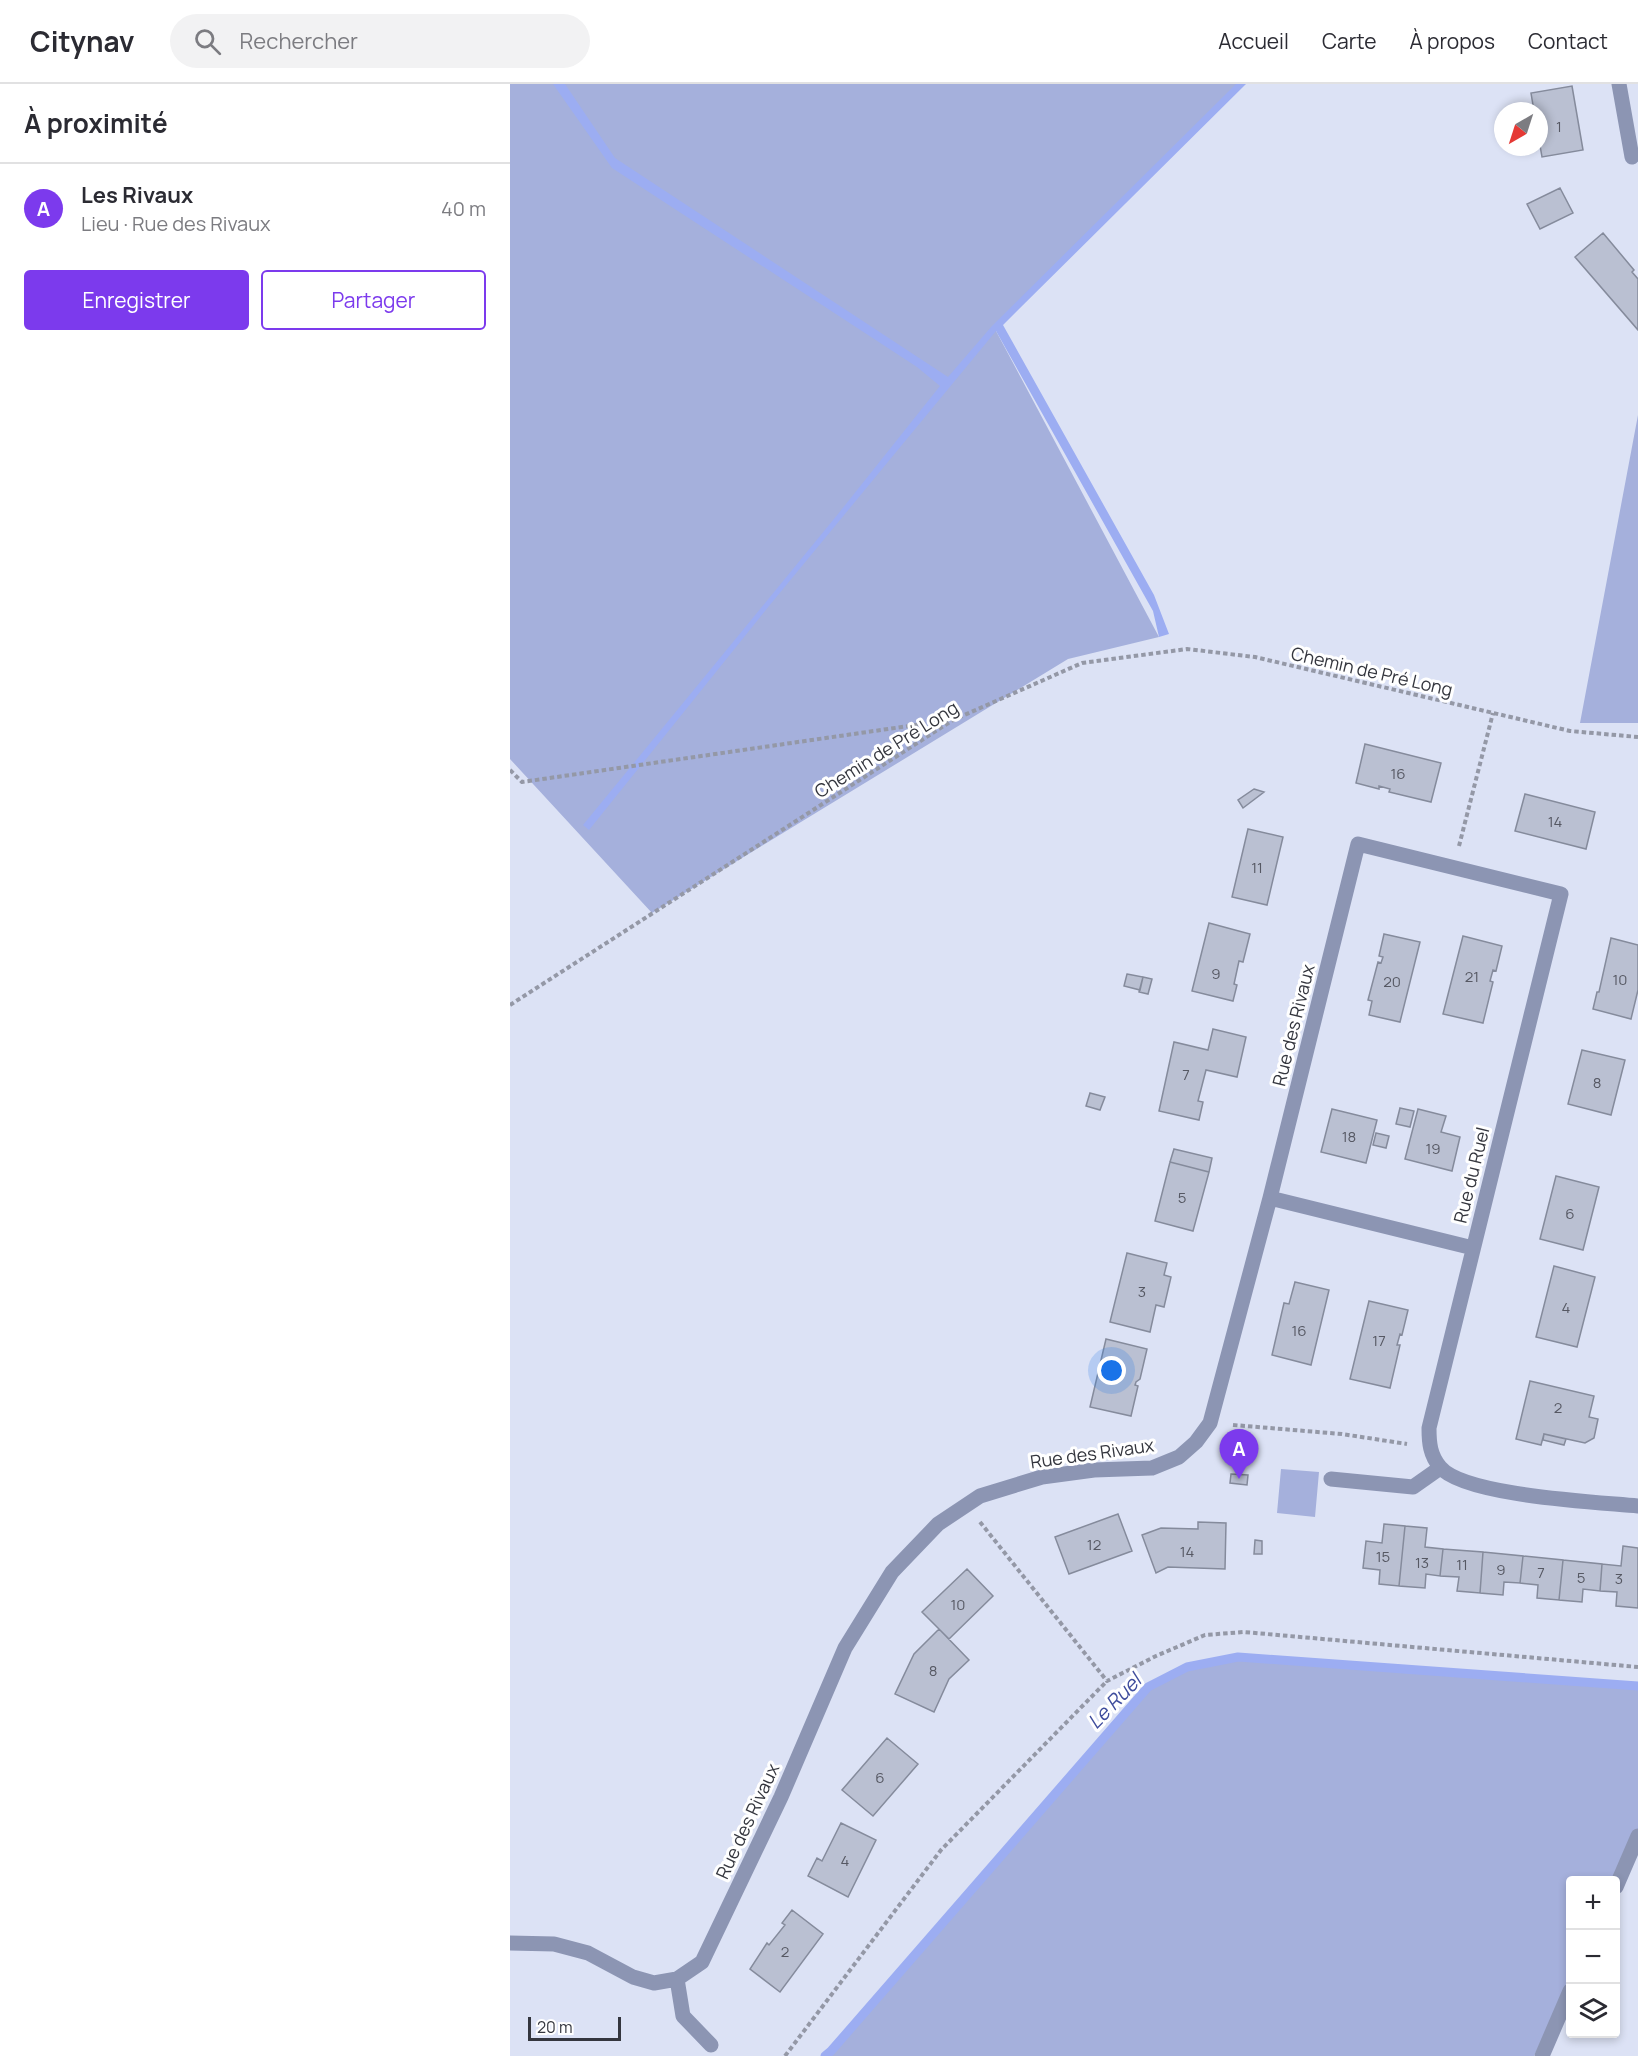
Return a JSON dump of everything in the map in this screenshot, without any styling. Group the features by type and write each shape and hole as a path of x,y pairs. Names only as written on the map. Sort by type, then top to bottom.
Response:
{"street":[{"path":"1619,84 1632,157"},
{"name":"Rue du Ruel","path":"1358,844 1561,894 1429,1428 1429,1448"},
{"name":"Rue des Rivaux","path":"510,1943 554,1944 588,1953 633,1977 654,1983 677,1979 702,1962 781,1797 845,1648 892,1572 938,1524 980,1497 1042,1477 1095,1470 1152,1468 1179,1457 1196,1442 1210,1423 1270,1198 1358,844"},
{"path":"1270,1198 1473,1248"},
{"path":"1429,1448 1440,1468 1460,1480 1492,1491 1638,1506"},
{"path":"1331,1479 1413,1487 1440,1468"},
{"path":"1620,1878 1638,1836"},
{"path":"677,1979 683,2016 711,2045"},
{"path":"1542,2056 1566,2000"}],"path":[{"name":"Chemin de Pré Long","path":"510,1005 953,720 1082,663 1187,649 1255,657 1570,731 1638,737"},
{"path":"1453,867 1493,713"},
{"path":"510,770 522,782 953,720"},
{"path":"1210,1423 1342,1434 1429,1448"},
{"path":"967,1505 1107,1681"},
{"path":"785,2056 941,1850 1107,1681 1156,1656 1205,1635 1244,1632 1638,1667"}],"shaded area":[{"path":"510,84 1237,84 996,331 1159,637 1068,659 652,913 510,759"},
{"path":"553,84 565,84 615,158 948,377 992,326 1236,84 1246,84 1003,325 1154,595 1169,634 1159,637 1153,611 996,331 769,606 589,830 583,825 940,386 917,367 612,168"},
{"path":"1638,415 1638,723 1580,723"},
{"path":"1281,1469 1319,1472 1315,1517 1277,1513"},
{"path":"1238,1657 1638,1686 1638,1836 1618,1876 1566,1876 1566,1988 1534,2056 825,2056 1148,1687 1187,1667"}],"building":[{"path":"1572,86 1583,150 1548,156 1548,102 1532,102 1531,93"},
{"path":"1560,188 1573,213 1540,229 1527,204"},
{"path":"1603,233 1634,270 1632,272 1638,279 1638,330 1575,257"},
{"path":"1365,744 1441,763 1431,802 1389,792 1390,789 1379,786 1379,789 1356,783"},
{"path":"1254,789 1264,792 1243,808 1238,800"},
{"path":"1525,794 1595,812 1586,849 1515,831"},
{"path":"1248,829 1283,837 1267,905 1232,897"},
{"path":"1209,923 1250,934 1243,962 1239,961 1233,1001 1192,991"},
{"path":"1384,934 1420,942 1400,1022 1369,1015 1372,1001 1368,1000 1378,962 1381,963 1383,957 1379,956"},
{"path":"1463,936 1502,946 1496,971 1493,970 1490,981 1493,982 1483,1023 1443,1014"},
{"path":"1611,938 1638,945 1638,990 1631,1019 1593,1009"},
{"path":"1127,974 1143,977 1140,990 1124,986"},
{"path":"1143,977 1152,979 1148,994 1139,992"},
{"path":"1213,1029 1246,1037 1237,1077 1206,1070 1198,1101 1203,1102 1199,1120 1159,1111 1174,1042 1208,1050"},
{"path":"1582,1050 1625,1060 1611,1115 1568,1104"},
{"path":"1090,1093 1105,1097 1100,1110 1086,1106"},
{"path":"1400,1108 1414,1111 1410,1127 1396,1124"},
{"path":"1332,1109 1377,1120 1366,1163 1321,1152"},
{"path":"1418,1109 1446,1116 1441,1132 1460,1137 1452,1171 1405,1159"},
{"path":"1376,1133 1389,1136 1386,1148 1373,1145"},
{"path":"1174,1149 1212,1158 1209,1172 1170,1162"},
{"path":"1170,1162 1209,1172 1193,1231 1155,1221"},
{"path":"1556,1176 1599,1187 1583,1250 1540,1239"},
{"path":"1127,1253 1167,1263 1164,1275 1171,1277 1164,1307 1156,1305 1150,1332 1110,1322"},
{"path":"1554,1266 1595,1277 1577,1347 1536,1337"},
{"path":"1295,1282 1329,1290 1311,1365 1272,1355 1284,1303 1289,1304"},
{"path":"1369,1301 1408,1310 1397,1345 1400,1345 1390,1388 1350,1379"},
{"path":"1106,1339 1147,1349 1140,1379 1135,1385 1138,1386 1131,1416 1090,1407"},
{"path":"1530,1381 1594,1396 1589,1417 1598,1419 1594,1438 1585,1443 1544,1434 1541,1445 1516,1439"},
{"path":"1544,1434 1566,1439 1564,1445 1543,1440"},
{"path":"1231,1474 1248,1475 1247,1485 1230,1483"},
{"path":"1118,1514 1132,1551 1069,1574 1055,1537"},
{"path":"1198,1522 1226,1523 1225,1569 1168,1567 1156,1573 1142,1535 1161,1528 1198,1529"},
{"path":"1384,1524 1405,1526 1399,1586 1379,1584 1380,1570 1363,1568 1366,1541 1382,1543"},
{"path":"1405,1526 1427,1528 1425,1547 1443,1549 1440,1576 1426,1574 1425,1588 1399,1586"},
{"path":"1255,1540 1262,1541 1262,1554 1254,1554"},
{"path":"1623,1546 1638,1548 1638,1608 1616,1606 1617,1592 1600,1591 1602,1564 1621,1566"},
{"path":"1443,1549 1483,1552 1480,1593 1457,1591 1459,1577 1440,1576"},
{"path":"1483,1552 1523,1556 1520,1583 1504,1582 1503,1595 1480,1593"},
{"path":"1523,1556 1563,1560 1559,1600 1537,1598 1538,1585 1520,1583"},
{"path":"1563,1560 1602,1564 1600,1591 1583,1589 1582,1602 1559,1600"},
{"path":"967,1569 993,1596 949,1639 922,1612"},
{"path":"939,1629 969,1660 949,1679 934,1712 895,1694 914,1654"},
{"path":"887,1738 918,1764 873,1816 842,1790"},
{"path":"841,1823 876,1840 848,1897 808,1876 817,1858 822,1861"},
{"path":"792,1910 823,1934 780,1992 750,1969 767,1943 769,1945 785,1925 782,1923"}],"waterway":[{"name":"Le Ruel","path":"825,2056 1148,1687 1187,1667 1238,1657 1638,1686"}],"place":[{"name":"Les Rivaux","path":"1239,1479"}]}
